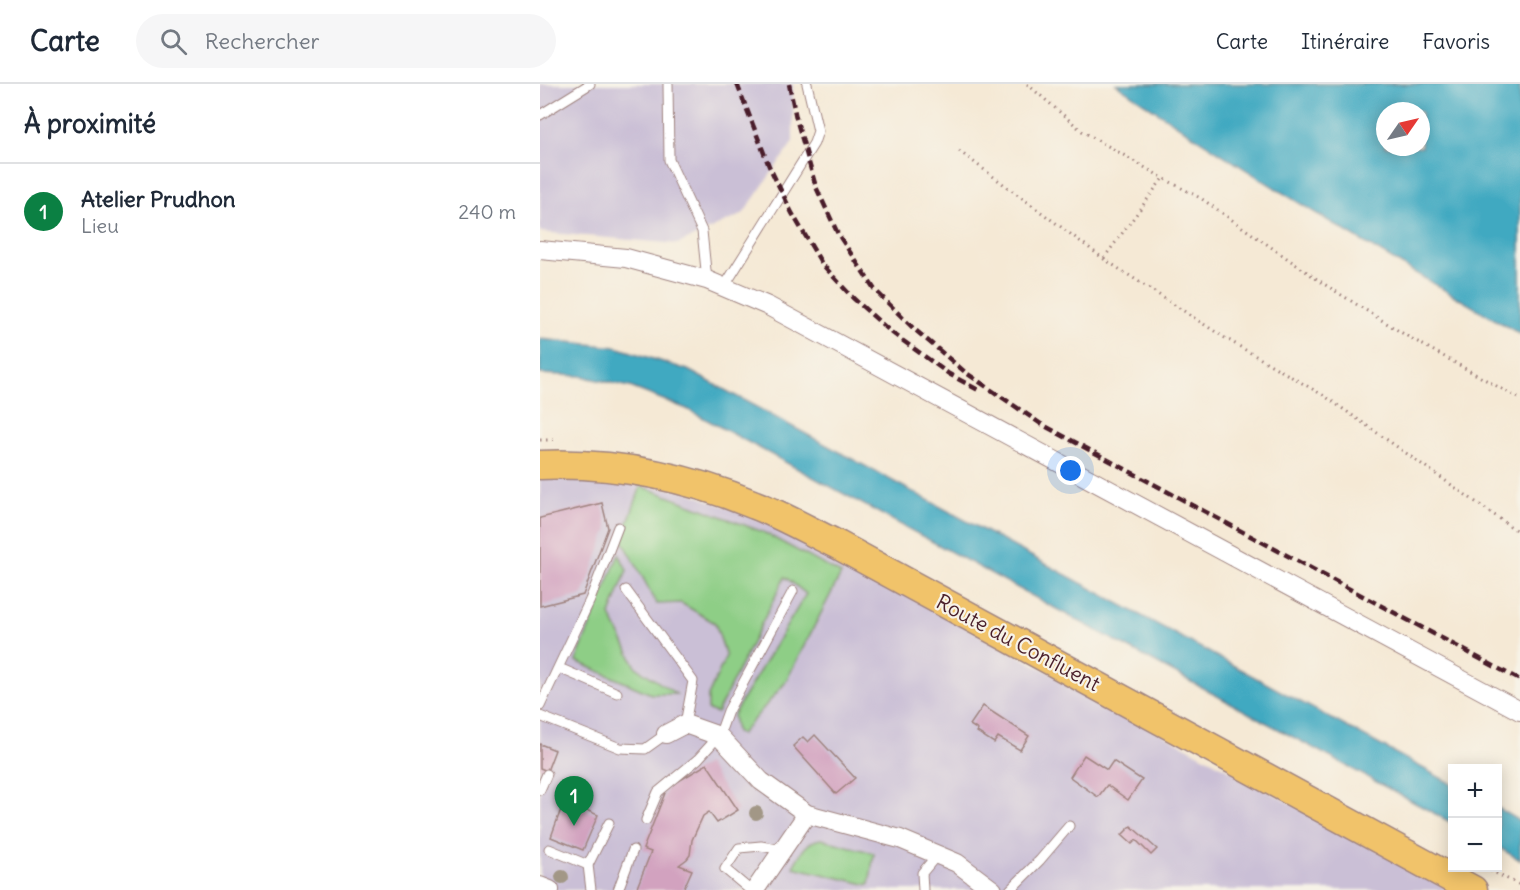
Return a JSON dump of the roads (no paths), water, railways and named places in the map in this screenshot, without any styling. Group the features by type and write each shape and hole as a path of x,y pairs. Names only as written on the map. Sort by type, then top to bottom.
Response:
{"main road":[{"name":"Route du Confluent","path":"540,465 562,464 646,471 699,485 758,506 838,545 1473,890"}],"street":[{"path":"540,250 626,258 716,283 768,306 1520,711"},
{"path":"666,734 685,724 719,736 761,781 807,814 900,839 957,863 993,890"},
{"path":"755,890 807,814"},
{"path":"540,886 550,890"}],"lane":[{"path":"540,115 590,84"},
{"path":"668,84 669,160 702,231 716,283"},
{"path":"716,283 814,143 818,130 807,84"},
{"path":"540,706 590,600 618,527"},
{"path":"626,590 693,681 685,724"},
{"path":"646,820 658,792 698,759 719,736 728,711 793,591"},
{"path":"559,668 617,693"},
{"path":"540,716 620,748 645,749 666,734"},
{"path":"540,790 547,774"},
{"path":"591,890 588,865 609,823"},
{"path":"1010,890 1069,826"},
{"path":"750,890 725,869 739,848 761,846 783,850"},
{"path":"549,849 588,865"},
{"path":"618,890 633,850"},
{"path":"923,890 922,873 937,855"}],"water":[{"path":"1116,84 1520,84 1520,334 1316,213 1215,150"},
{"path":"540,339 616,347 688,370 1448,782 1448,821 687,409 630,387 580,376 540,374"},
{"path":"1502,810 1520,821 1520,860 1502,849"}],"railway":[{"path":"737,84 769,166 792,213 822,264 853,298 891,332 949,374 980,391"},
{"path":"789,84 796,118 816,187 838,234 875,290 913,328 965,372 1041,424 1520,680"}],"place":[{"name":"Atelier Prudhon","path":"574,826"}]}
